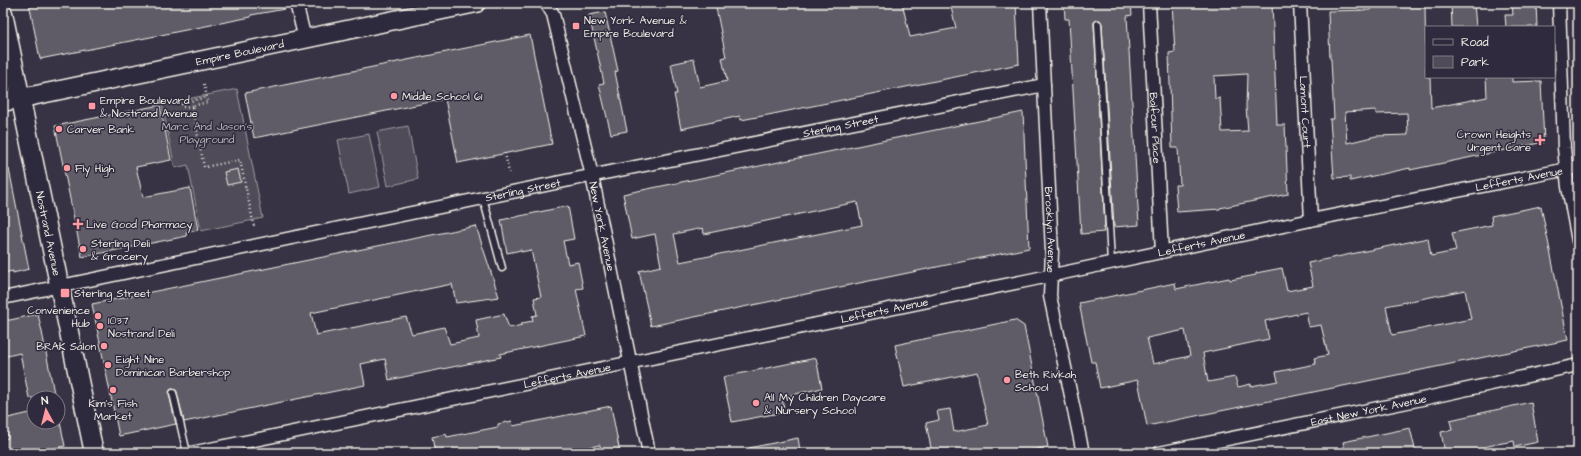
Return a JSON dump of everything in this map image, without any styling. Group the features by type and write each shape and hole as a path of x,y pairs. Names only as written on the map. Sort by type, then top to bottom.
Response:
{"main road":[{"name":"Empire Boulevard","path":"3,102 476,3"},
{"name":"Nostrand Avenue","path":"3,13 22,98 94,453"}],"street":[{"path":"296,3 305,39"},
{"name":"New York Avenue","path":"546,3 553,14 592,176 649,453"},
{"name":"Brooklyn Avenue","path":"1040,3 1052,252 1050,296 1083,453"},
{"name":"Balfour Place","path":"1149,3 1162,252"},
{"name":"Lamont Court","path":"1300,3 1311,220"},
{"path":"1559,3 1578,241"},
{"name":"Sterling Street","path":"3,298 483,198 1044,85"},
{"name":"Lefferts Avenue","path":"191,453 1311,220 1572,168"},
{"name":"East New York Avenue","path":"1159,453 1422,399 1578,365"}],"lane":[{"path":"1098,24 1111,262"},
{"path":"483,198 502,268"},
{"path":"173,393 187,453"}],"path":[{"path":"204,84 208,102 182,107 182,103 207,98"},
{"path":"192,106 204,167 240,160 254,226"},
{"path":"505,153 509,173"}],"green space":[{"name":"Marc And Jason's Playground","path":"237,89 263,218 201,231 188,165 175,168 162,104"},
{"path":"408,126 418,179 388,186 377,132"},
{"path":"369,134 380,187 349,194 338,140"}],"building":[{"path":"29,3 285,3 285,9 40,59"},
{"path":"715,3 902,3 910,37 956,28 950,3 1016,3 1019,64 768,115 741,120 740,116 681,129 674,94 677,94 671,64 694,59 700,87 727,81 722,58 726,57"},
{"path":"1064,3 1131,3 1132,15 1127,16 1139,225 1114,227 1102,24 1100,20 1097,20 1094,24 1105,228 1103,228 1104,232 1081,234 1069,19 1065,19"},
{"path":"1172,3 1272,3 1277,125 1285,125 1288,194 1220,209 1177,212 1175,185 1180,185 1178,148 1172,148 1169,53 1175,52","holes":["1247,74 1246,107 1248,131 1222,132 1220,98 1215,99 1214,76"]},
{"path":"1451,3 1474,3 1476,26 1452,26"},
{"path":"1512,3 1536,3 1537,26 1506,26 1505,15 1513,15"},
{"path":"1425,5 1425,78 1430,78 1431,108 1487,97 1486,78 1512,78 1512,82 1541,81 1544,142 1350,181 1350,177 1334,178 1330,119 1334,119 1328,11 1371,10 1371,6","holes":["1376,110 1376,114 1407,113 1408,135 1376,136 1347,143 1345,112"]},
{"path":"605,12 618,71 615,72 627,131 611,134 599,84 604,83 589,15"},
{"name":"Middle School 61","path":"530,35 552,144 458,163 445,99 254,138 245,93"},
{"path":"160,105 171,160 136,167 143,197 190,188 198,230 186,233 187,236 82,257 55,126"},
{"path":"1023,112 1029,248 651,326 639,271 661,266 655,234 632,239 623,194","holes":["857,202 862,225 680,262 674,234 703,228 704,234"]},
{"path":"9,169 29,269 13,273 13,271 3,273 3,170"},
{"path":"238,169 241,182 227,185 224,172"},
{"path":"568,206 574,239 563,241 568,264 578,262 583,288 576,289 586,336 500,354 501,357 389,380 385,359 361,364 365,385 184,422 177,392 176,390 172,389 170,390 169,394 176,424 119,436 92,304 476,226 499,297 456,303 452,284 311,313 316,335 406,317 412,334 444,327 450,344 479,338 476,320 504,314 509,328 533,321 532,316 537,315 534,298 541,297 531,250 521,252 521,250 507,253 501,220"},
{"path":"1541,206 1568,340 1147,426 1138,380 1100,388 1095,362 1091,362 1079,303 1175,283 1176,289 1229,278 1230,280 1256,275 1256,273 1282,268 1287,291 1313,286 1308,263 1428,238 1431,256 1456,251 1452,233 1492,225 1491,216","holes":["1465,290 1471,319 1392,335 1386,306","1306,312 1309,327 1321,325 1328,355 1314,358 1316,364 1276,372 1278,381 1238,387 1235,377 1208,382 1203,353 1269,339 1265,321","1185,330 1190,356 1153,364 1147,338"]},
{"path":"38,314 53,390 27,390 20,353 3,357 3,320"},
{"name":"Beth Rivkah School","path":"1015,320 1024,326 1048,447 1016,453 1005,453 1005,450 991,453 932,453 926,423 939,420 937,411 950,409 954,432 988,425 977,372 904,387 895,345"},
{"name":"All My Children Daycare & Nursery School","path":"816,358 822,388 791,395 792,397 782,399 785,412 732,422 723,377"},
{"path":"1531,402 1538,442 1515,447 1514,441 1497,444 1484,447 1485,453 1445,453 1441,432 1452,430 1450,420"},
{"path":"611,406 620,453 604,453 604,450 601,451 600,445 574,450 574,453 435,453 432,437 446,434 447,437 498,427 498,424 512,421 513,426"},
{"path":"26,414 26,430 62,430 65,446 32,453 3,453 3,439 8,438 4,419"},
{"path":"1410,428 1416,453 1345,453 1343,442"},
{"path":"798,438 800,450 786,453 750,453 749,448"}],"place":[{"name":"New York Avenue & Empire Boulevard","path":"576,26"},
{"name":"Middle School 61","path":"394,96"},
{"name":"Empire Boulevard & Nostrand Avenue","path":"92,106"},
{"name":"Carver Bank","path":"59,129"},
{"name":"Crown Heights Urgent Care","path":"1540,140"},
{"name":"Fly High","path":"67,168"},
{"name":"Live Good Pharmacy","path":"78,224"},
{"name":"Sterling Deli & Grocery","path":"83,249"},
{"name":"Sterling Street","path":"65,293"},
{"name":"Convenience Hub","path":"98,316"},
{"name":"1037 Nostrand Deli","path":"100,326"},
{"name":"BRAK Salon","path":"104,346"},
{"name":"Eight Nine Dominican Barbershop","path":"108,365"},
{"name":"Beth Rivkah School","path":"1007,380"},
{"name":"Kim's Fish Market","path":"113,390"},
{"name":"All My Children Daycare & Nursery School","path":"756,403"}]}
